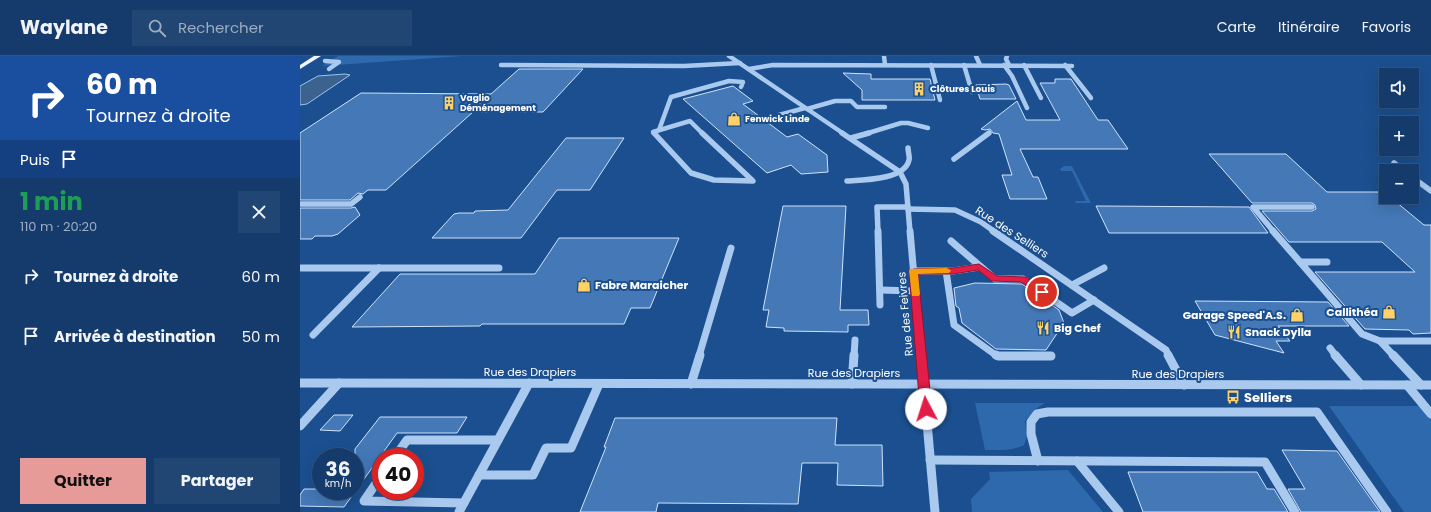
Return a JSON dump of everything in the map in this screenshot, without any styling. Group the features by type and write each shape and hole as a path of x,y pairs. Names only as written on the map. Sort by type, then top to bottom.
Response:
{"main road":[{"path":"300,66 318,56"}],"street":[{"path":"729,56 900,172 906,184 908,208"},
{"path":"884,56 885,65"},
{"path":"976,56 980,65"},
{"path":"1007,56 1007,70 1012,76 1027,108"},
{"path":"325,61 339,62 329,69"},
{"path":"501,65 684,66 740,63"},
{"path":"749,69 773,65 1072,66"},
{"path":"931,65 940,100"},
{"path":"964,65 972,92"},
{"path":"1024,65 1041,98"},
{"path":"1065,66 1091,98"},
{"path":"659,130 670,97 729,81 743,82 741,87"},
{"path":"779,115 836,101 851,101 857,107 885,107"},
{"path":"690,121 753,181 714,180 691,173 653,132 659,130 690,121"},
{"path":"851,138 901,123 908,123 928,128"},
{"path":"954,159 989,133"},
{"path":"847,181 878,178 900,172 909,162 908,148"},
{"path":"1419,182 1431,191"},
{"path":"300,204 351,204 360,197"},
{"name":"Rue des Selliers","path":"880,290 877,207 945,208 955,210 981,222 1166,350 1184,385"},
{"path":"1312,207 1253,207 1362,334 1380,341 1431,341"},
{"name":"Rue des Feivres","path":"908,208 935,512"},
{"path":"951,241 995,279 1023,279 1072,313 1094,300"},
{"path":"691,384 731,248"},
{"path":"1300,262 1327,262"},
{"path":"914,271 946,271 979,266"},
{"path":"300,268 499,268"},
{"path":"313,335 379,268"},
{"path":"1072,285 1104,268"},
{"path":"946,271 954,325 998,356 1051,356"},
{"path":"880,305 880,290 915,290"},
{"path":"852,384 855,340"},
{"path":"1380,341 1421,385"},
{"path":"1330,348 1361,386"},
{"path":"300,426 339,383"},
{"name":"Rue des Drapiers","path":"301,384 1431,385"},
{"path":"459,512 529,384"},
{"path":"479,474 533,474 546,448 571,448 599,384"},
{"path":"1407,385 1431,414"},
{"path":"1038,461 1031,434 1031,422 1037,414 1042,413 1317,412 1387,512"},
{"path":"401,448 407,440 498,440"},
{"path":"930,460 1265,462 1295,512"},
{"path":"1078,461 1119,512"},
{"path":"372,489 364,501 464,503"}],"shaded area":[{"path":"338,56 462,56 322,66"},
{"path":"350,75 307,104 300,105 300,86 318,76"},
{"path":"1064,166 1072,166 1091,203 1076,203 1075,201 1086,201 1072,171 1061,171 1060,169"},
{"path":"975,403 1045,403 1037,408 1025,421 1027,437 1024,445 1010,449 985,450"},
{"path":"1329,406 1431,406 1431,512 1404,512"},
{"path":"1068,470 1103,512 972,512 971,499 990,479 989,472"}],"building":[{"path":"519,69 583,69 543,112 473,112 386,190 368,190 363,194 358,193 350,200 300,200 300,133 361,93 491,94"},
{"path":"843,73 871,74 871,79 930,79 935,100 862,100 862,90"},
{"path":"1055,79 1071,79 1098,120 1108,120 1128,149 1020,149 1033,177 1038,177 1047,199 1010,199 1002,175 1012,175 999,134 993,133 990,129 981,129 1017,101 1026,120 1060,120 1040,83 1055,83"},
{"path":"976,85 1009,85 1016,99 980,99"},
{"name":"Fenwick Linde","path":"733,86 753,101 743,104 787,137 798,134 827,155 828,172 801,174 791,165 767,173 683,99"},
{"path":"566,138 624,138 590,190 557,190 521,238 432,238 454,214 474,213 475,211 508,210"},
{"path":"1209,154 1286,154 1327,192 1379,192 1379,204 1398,204 1424,225 1431,225 1431,333 1413,334 1409,330 1365,329 1315,272 1415,272 1382,242 1289,242 1262,211 1312,211 1316,209 1315,205 1312,203 1252,203"},
{"path":"783,206 846,206 840,310 868,310 869,325 848,325 848,332 784,331 784,328 766,327 769,310 763,310"},
{"path":"1096,206 1249,207 1268,233 1109,233"},
{"path":"355,207 360,215 338,234 332,236 315,236 312,239 300,239 300,208"},
{"path":"559,238 679,238 650,308 631,308 624,324 482,324 480,326 352,327 400,274 535,274"},
{"path":"975,283 1022,284 1059,310 1064,323 1046,350 996,349 962,323 959,308 956,306 954,288"},
{"path":"1195,301 1328,302 1349,326 1278,326 1290,341 1276,341 1284,353 1215,335"},
{"path":"334,415 353,415 340,431 320,430"},
{"path":"380,417 467,417 457,433 397,433 386,448 372,448 372,468 364,479 364,448 356,448"},
{"path":"615,418 837,418 835,445 882,445 883,486 837,485 838,463 802,463 798,504 658,503 656,512 580,512 606,447 604,447"},
{"path":"1282,450 1337,451 1380,512 1301,512 1288,489 1305,489"},
{"path":"1128,472 1257,472 1267,489 1274,489 1288,512 1143,512"},
{"path":"304,489 312,489 312,500 349,500 344,507 300,506 300,495"}],"slow traffic":[{"path":"915,294 914,271 946,271"}],"place":[{"name":"Clôtures Louis","path":"919,89"},
{"name":"Vaglio Déménagement","path":"449,103"},
{"name":"Fenwick Linde","path":"734,119"},
{"name":"Fabre Maraicher","path":"584,285"},
{"name":"Callithéa","path":"1389,312"},
{"name":"Garage Speed'A.S.","path":"1297,315"},
{"name":"Big Chef","path":"1043,328"},
{"name":"Snack Dylla","path":"1234,332"},
{"name":"Selliers","path":"1233,397"}],"route":[{"path":"926,409 914,271 953,271 979,266 995,279 1023,279 1042,292"}]}
